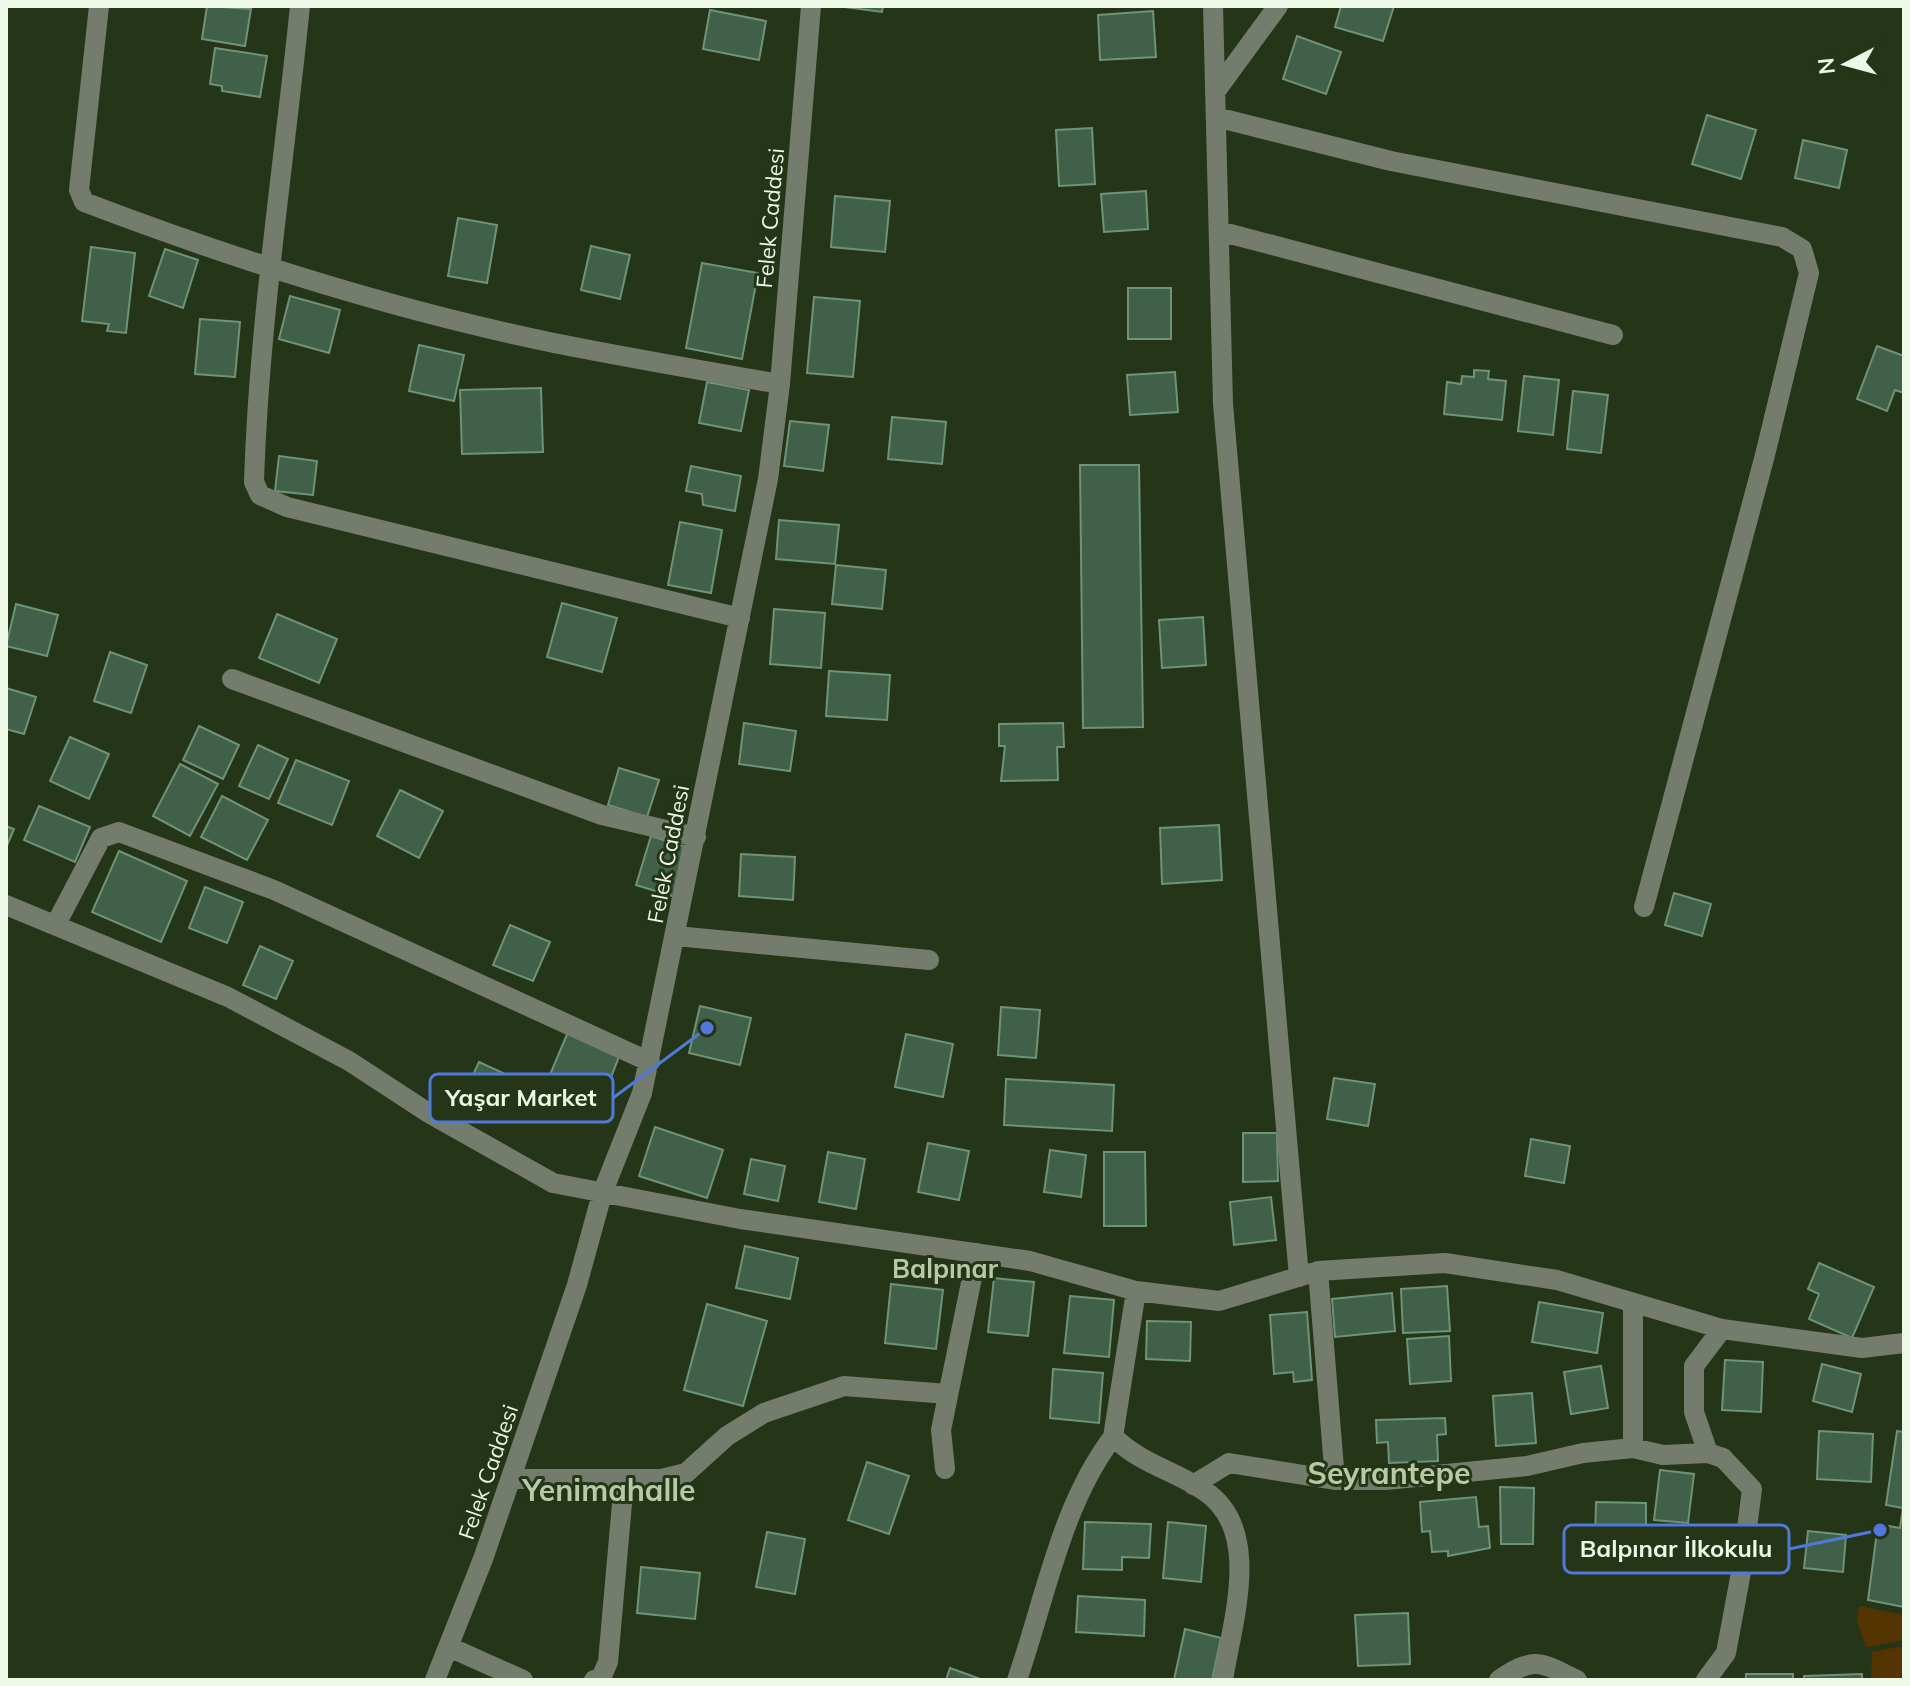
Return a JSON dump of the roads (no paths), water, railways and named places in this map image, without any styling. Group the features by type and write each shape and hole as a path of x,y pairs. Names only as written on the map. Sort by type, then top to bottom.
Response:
{"street":[{"path":"99,6 79,190 84,202 194,244 273,268 551,343 780,384"},
{"path":"300,6 273,268 257,375 254,482 260,495 287,507 740,618"},
{"name":"Felek Caddesi","path":"435,1680 511,1479 577,1285 602,1194 650,1062 768,479 780,384 811,6"},
{"path":"1213,6 1223,404 1308,1274 1335,1480"},
{"path":"1215,92 1278,6"},
{"path":"1216,117 1391,161 1782,237 1802,249 1809,273 1806,288 1761,471 1644,907"},
{"path":"1219,231 1613,335"},
{"path":"232,679 602,815 696,837"},
{"path":"56,924 101,838 119,832 274,890 650,1062"},
{"path":"6,905 228,997 349,1061 427,1112 553,1183 740,1219 1030,1261 1136,1291 1219,1301 1308,1274 1445,1263 1557,1280 1722,1329 1862,1348 1902,1338"},
{"path":"676,936 929,960"},
{"path":"945,1469 941,1430 977,1253"},
{"path":"1017,1680 1072,1514 1095,1459 1113,1437 1136,1291"},
{"path":"1633,1304 1633,1448"},
{"path":"1708,1453 1694,1412 1694,1366 1722,1329"},
{"path":"511,1479 624,1481 686,1473 727,1436 764,1413 844,1386 948,1394"},
{"path":"1113,1437 1136,1458 1204,1490 1227,1512 1242,1559 1223,1680"},
{"path":"1193,1485 1229,1463 1335,1480 1386,1480 1527,1466 1583,1453 1633,1448 1663,1455 1708,1453 1723,1458 1752,1489 1726,1653 1706,1680"},
{"path":"594,1680 601,1678 608,1662 624,1481"},
{"path":"449,1647 523,1680"},
{"path":"1499,1680 1520,1665 1543,1663 1577,1680"}],"place":[{"name":"Yaşar Market","path":"707,1028"},
{"name":"Balpınar İlkokulu","path":"1880,1530"}],"district":[{"name":"Balpınar","path":"945,1268"},
{"name":"Seyrantepe","path":"1389,1473"},
{"name":"Yenimahalle","path":"609,1490"}]}
